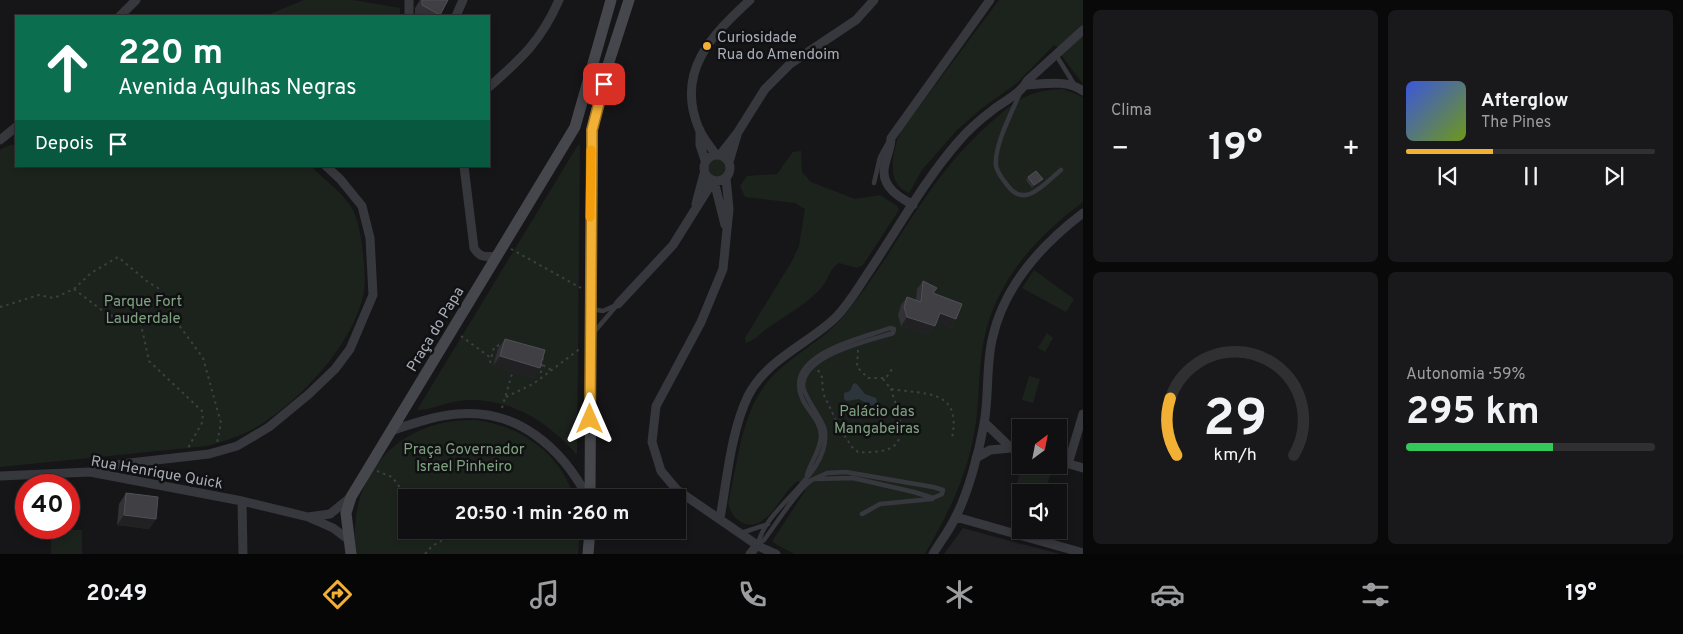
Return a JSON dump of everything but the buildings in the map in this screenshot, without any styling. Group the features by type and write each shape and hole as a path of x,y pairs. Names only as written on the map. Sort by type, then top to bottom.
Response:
{"street":[{"path":"121,15 136,0"},
{"path":"409,0 409,15"},
{"path":"456,15 463,0"},
{"path":"490,86 526,55 548,25 559,0"},
{"name":"Praça do Papa","path":"351,554 346,513 351,497 575,127 611,0"},
{"path":"589,489 585,344 590,309 592,130 607,68 629,0"},
{"path":"692,216 704,174 705,160 700,146 700,130 692,99 692,79 701,52 724,24 750,0"},
{"path":"776,554 677,490 661,471 652,442 656,406 688,350 723,269 729,199 726,178 730,171 729,162 738,132 750,109 765,89 790,64 856,20 874,0"},
{"path":"913,205 896,195 889,187 885,178 884,169 891,147 891,138 990,0"},
{"path":"720,518 732,451 748,396 770,366 836,317 913,205 936,167 961,138 1023,87 1055,54 1083,30"},
{"path":"1023,87 1052,83 1075,85 1083,91"},
{"path":"575,127 592,130"},
{"path":"0,140 15,128"},
{"path":"700,130 718,155 729,162"},
{"path":"705,160 718,155 738,132"},
{"path":"90,472 121,464 183,457 237,446 269,427 309,394 350,349 373,295 370,238 362,206 340,179 327,167"},
{"path":"464,167 474,248 483,257 497,256"},
{"path":"704,174 714,181 727,231"},
{"path":"618,304 673,245 714,181 726,178"},
{"path":"933,554 956,517 976,458 984,422 992,340 1007,299 1040,250 1060,230 1083,213"},
{"path":"390,431 436,417 458,414 498,417 516,422 531,430 558,453 569,466 583,489"},
{"path":"1068,450 1083,414"},
{"path":"984,422 1011,448"},
{"path":"976,458 990,450 1011,448"},
{"path":"1068,464 1083,468"},
{"name":"Rua Henrique Quick","path":"0,476 90,472 242,501 308,517 333,528 349,540"},
{"name":"Rua Henrique Quick","path":"308,517 330,514 351,497"},
{"path":"242,501 243,554"},
{"path":"956,517 1083,553"},
{"path":"588,554 589,539"},
{"path":"750,554 758,544"}],"lane":[{"path":"1055,54 1075,85"},
{"path":"1023,87 1005,128 999,150 996,164 1000,176 1018,196 1026,196 1061,170"},
{"path":"874,183 880,157 885,145 891,138"},
{"path":"590,309 603,312 618,304"},
{"path":"585,344 618,304"},
{"path":"758,544 759,537 769,523 813,470 821,456 825,433 822,423 811,407 803,387 805,376 815,363 828,356 893,333 894,329 890,328 823,353 811,360 801,373 798,388 805,406 818,424 821,434 820,446 807,475"},
{"path":"758,544 764,540 810,480 826,473 846,472 943,490 942,494 933,498 880,504 862,514"},
{"path":"814,479 853,478 933,498"},
{"path":"741,533 769,523"}],"path":[{"path":"511,249 582,289"},
{"path":"0,307 39,296 54,298 74,289 91,273 118,257 158,288 173,317 204,358 221,422 215,452"},
{"path":"74,289 108,316 140,320 149,362 202,411 203,421 183,457"},
{"path":"459,334 491,358"},
{"path":"506,397 533,384 585,344"},
{"path":"490,363 496,345 507,345"},
{"path":"858,350 857,367 861,373 872,379 883,379 891,373 894,366"},
{"path":"540,351 545,357 541,374"},
{"path":"815,363 822,377 823,393 839,427 852,447 858,452 890,450 897,443 902,428 891,389 883,379"},
{"path":"543,365 551,370"},
{"path":"502,408 512,374"},
{"path":"891,389 928,393 946,403 955,418 952,438"},
{"path":"368,468 392,477 401,489"},
{"path":"425,554 432,546 444,539"}],"shaded area":[{"path":"856,383 865,394 876,398 877,402 874,405 871,406 859,399 847,401 844,399 844,393 850,391 853,384"},
{"path":"963,528 988,535 1060,554 944,554"}],"green space":[{"path":"304,0 353,0 400,8 400,15 267,15"},
{"path":"999,0 1083,0 1083,84 1061,55 1061,48 1054,45 1017,83 981,109 956,131 922,170 909,193 901,188 893,174 893,156 901,131"},
{"name":"Palácio das Mangabeiras","path":"1063,89 1083,97 1083,202 1063,217 1029,251 1014,270 992,311 985,334 981,359 975,429 970,454 954,498 925,554 794,554 774,543 773,540 805,491 806,488 798,481 766,518 759,523 750,525 741,522 733,514 728,503 747,419 767,382 842,318 861,294 927,195 965,148 996,118 1021,99 1039,92"},
{"name":"Parque Fort Lauderdale","path":"10,145 15,145 15,167 312,167 349,204 355,215 360,232 365,278 362,300 356,318 335,354 307,387 276,414 248,432 207,446 0,467 0,150"},
{"name":"Praça Governador Israel Pinheiro","path":"578,145 580,145 577,455 553,431 539,421 509,406 476,400 458,401 417,410"},
{"path":"801,151 802,172 811,182 855,199 880,195 897,206 899,210 863,265 857,268 839,263 836,265 824,285 815,294 794,311 746,343 745,338 792,261 799,246 805,209 795,203 745,197 740,186 747,176 777,174 793,152"},
{"path":"717,158 724,161 727,168 724,175 717,178 710,175 707,168 710,161"},
{"path":"1034,270 1074,299 1066,312 1022,288"},
{"path":"1047,333 1053,338 1045,352 1038,348"},
{"path":"1029,376 1040,379 1033,403 1022,400"},
{"name":"Praça Governador Israel Pinheiro","path":"476,420 493,423 523,435 549,455 559,467 571,489 398,489 398,539 579,539 578,554 356,554 355,526 359,500 369,477 383,457 401,441 423,429 448,422"},
{"path":"1019,474 1051,474 1048,484 1017,484"},
{"path":"80,530 82,530 82,554 51,554 51,539 80,539"}],"slow traffic":[{"path":"590,217 591,150"}],"place":[{"name":"Curiosidade Rua do Amendoim","path":"707,46"}],"route":[{"path":"590,419 590,171 592,130 604,84"}]}
